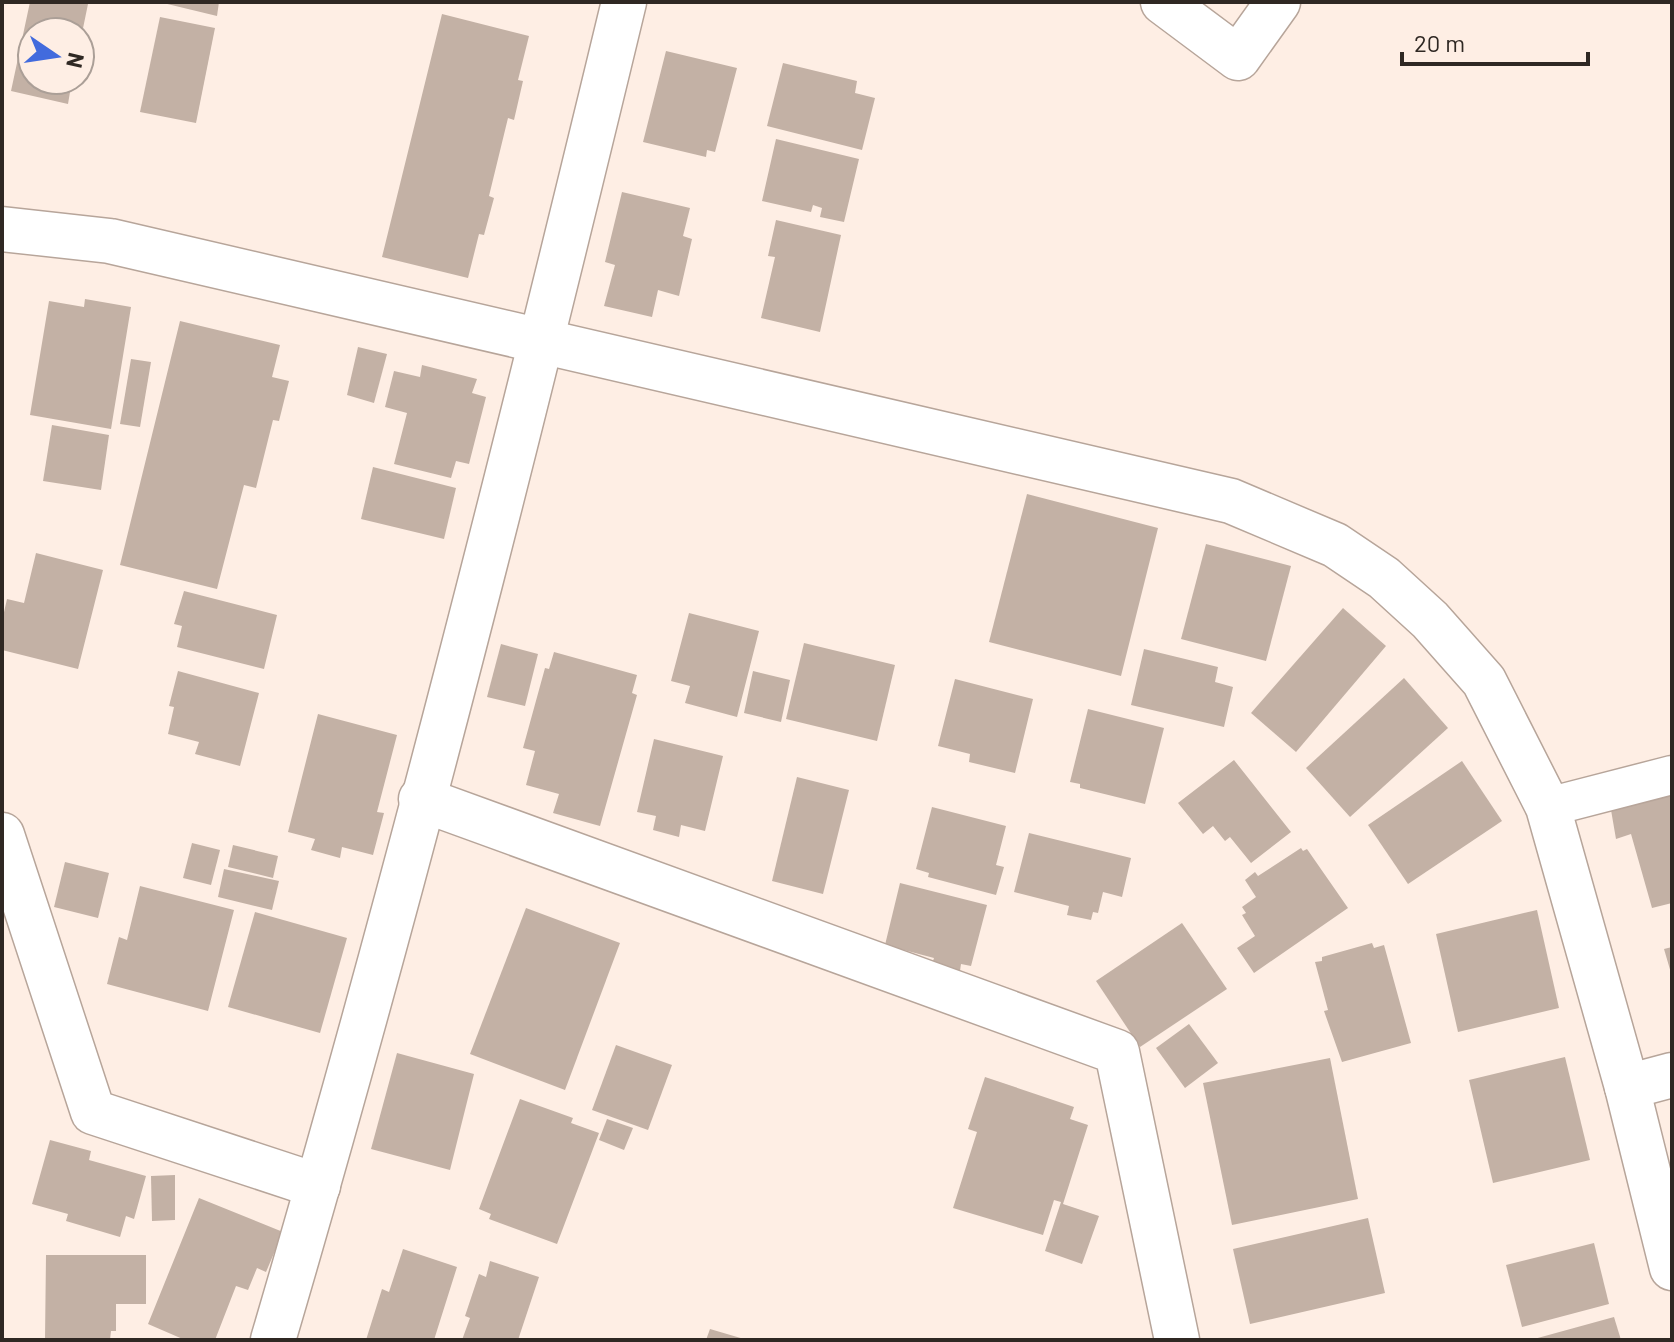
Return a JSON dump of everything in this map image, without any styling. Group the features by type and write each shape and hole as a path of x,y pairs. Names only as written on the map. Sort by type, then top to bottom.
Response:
{"street":[{"path":"273,1340 318,1186 542,342 624,2"},
{"path":"1163,2 1238,58 1278,2"},
{"path":"2,229 110,241 1231,501 1287,522 1335,545 1384,578 1430,620 1484,681 1548,807 1627,1087 1672,1268"},
{"path":"421,799 1117,1052 1177,1340"},
{"path":"2,835 93,1112 318,1186"},
{"path":"1627,1087 1672,1075"}],"lane":[{"path":"1548,807 1672,775"}],"building":[{"path":"30,2 88,4 86,16 27,16"},
{"path":"159,2 219,2 217,16"},
{"path":"442,14 529,36 518,80 523,81 514,120 508,118 489,196 494,198 484,235 479,234 468,278 382,257"},
{"path":"160,17 215,28 196,123 140,112"},
{"path":"666,51 737,68 715,152 707,150 706,157 643,142"},
{"path":"783,63 857,81 855,93 875,98 862,150 767,126"},
{"path":"16,68 16,92 11,91"},
{"path":"33,96 69,96 68,104"},
{"path":"776,139 859,159 844,222 820,217 822,208 813,205 811,212 762,201"},
{"path":"622,192 690,208 683,236 692,239 679,296 658,290 652,317 604,306 615,265 605,262"},
{"path":"776,220 841,235 820,332 761,318 775,257 768,256"},
{"path":"85,299 131,307 111,429 30,415 49,301 84,307"},
{"path":"180,321 280,345 272,377 289,381 279,421 273,420 256,488 244,485 217,589 120,565"},
{"path":"358,347 387,354 374,403 347,395"},
{"path":"131,359 151,362 140,427 120,424"},
{"path":"422,365 477,379 472,393 486,397 469,464 456,461 451,478 394,464 407,413 385,407 394,371 420,377"},
{"path":"52,425 109,435 101,490 43,481"},
{"path":"373,467 456,488 444,539 361,519"},
{"path":"1027,494 1158,528 1121,676 989,642"},
{"path":"1206,544 1291,566 1266,661 1181,639"},
{"path":"36,553 103,570 78,669 2,650 2,621 7,599 24,603"},
{"path":"184,591 277,615 264,669 177,647 182,626 174,624"},
{"path":"1343,608 1386,646 1296,752 1251,713"},
{"path":"689,613 759,631 737,717 685,703 690,686 671,681"},
{"path":"804,643 895,665 877,741 786,719"},
{"path":"501,644 538,654 525,706 487,697"},
{"path":"1144,649 1218,667 1215,682 1233,687 1224,727 1131,705"},
{"path":"554,652 637,675 632,693 637,695 600,826 553,813 559,794 526,785 535,751 523,748 545,668 549,669"},
{"path":"178,671 259,693 240,766 195,754 199,742 168,734 174,707 169,706"},
{"path":"753,671 790,680 781,722 744,713"},
{"path":"1404,678 1448,728 1350,817 1306,768"},
{"path":"955,679 1033,699 1015,773 969,762 970,754 938,746"},
{"path":"1088,709 1164,728 1145,804 1080,788 1080,784 1070,782"},
{"path":"318,714 397,735 377,812 384,813 373,855 342,847 340,858 311,850 315,839 288,832"},
{"path":"654,739 723,756 705,831 681,825 679,837 653,830 656,816 637,812"},
{"path":"1234,760 1291,832 1251,863 1230,837 1225,841 1213,826 1203,834 1178,803"},
{"path":"1462,761 1502,821 1408,884 1368,825"},
{"path":"797,777 849,790 823,894 772,881"},
{"path":"1672,795 1672,903 1652,908 1631,834 1616,839 1611,810"},
{"path":"932,807 1006,826 996,865 1004,867 996,895 928,877 929,873 916,869"},
{"path":"1029,833 1131,858 1122,897 1103,892 1098,913 1093,912 1091,920 1067,915 1069,906 1014,892"},
{"path":"192,843 220,850 211,885 183,878"},
{"path":"233,845 278,856 273,878 228,867"},
{"path":"1301,848 1303,851 1307,849 1348,908 1254,973 1237,948 1255,936 1242,915 1246,913 1242,907 1256,897 1245,880 1255,872 1258,876"},
{"path":"65,862 109,873 98,918 54,907"},
{"path":"224,869 279,881 272,910 218,897"},
{"path":"900,883 987,905 971,966 961,964 960,971 932,964 934,958 885,945"},
{"path":"140,886 234,910 208,1011 107,984 119,937 127,940"},
{"path":"526,908 620,943 565,1090 470,1054"},
{"path":"1537,910 1559,1008 1458,1032 1436,934"},
{"path":"255,912 347,938 320,1033 228,1007"},
{"path":"1182,923 1227,989 1140,1047 1096,981"},
{"path":"1372,943 1374,948 1384,945 1411,1043 1342,1062 1324,1011 1328,1010 1315,962 1322,961 1322,957"},
{"path":"1672,947 1672,973 1671,973 1664,949"},
{"path":"1189,1024 1218,1063 1185,1088 1156,1048"},
{"path":"616,1045 672,1065 648,1130 592,1110"},
{"path":"397,1053 474,1074 450,1170 371,1149"},
{"path":"1565,1057 1590,1160 1493,1183 1469,1080"},
{"path":"1330,1058 1358,1199 1232,1225 1203,1083"},
{"path":"985,1077 1074,1107 1070,1119 1088,1125 1063,1204 1099,1216 1082,1264 1045,1251 1061,1202 1054,1200 1043,1235 953,1208 977,1132 968,1129"},
{"path":"520,1099 573,1118 571,1123 599,1133 557,1244 489,1219 491,1214 479,1209"},
{"path":"607,1119 633,1128 624,1150 599,1140"},
{"path":"50,1140 91,1151 89,1160 146,1176 134,1219 126,1216 120,1237 66,1221 68,1214 32,1204"},
{"path":"175,1175 175,1220 152,1221 151,1176"},
{"path":"199,1198 283,1232 266,1272 257,1268 248,1290 236,1286 215,1340 185,1340 148,1324"},
{"path":"1368,1218 1385,1293 1250,1324 1233,1249"},
{"path":"1594,1243 1609,1304 1522,1327 1506,1265"},
{"path":"403,1249 457,1267 434,1340 366,1340 382,1289 389,1292"},
{"path":"46,1255 146,1255 146,1304 116,1304 116,1331 111,1331 110,1340 45,1340"},
{"path":"490,1261 539,1277 518,1340 462,1340 470,1318 465,1316 479,1274 486,1277"},
{"path":"1614,1317 1621,1340 1534,1340 1534,1339"},
{"path":"710,1329 744,1339 744,1340 706,1340"}]}
